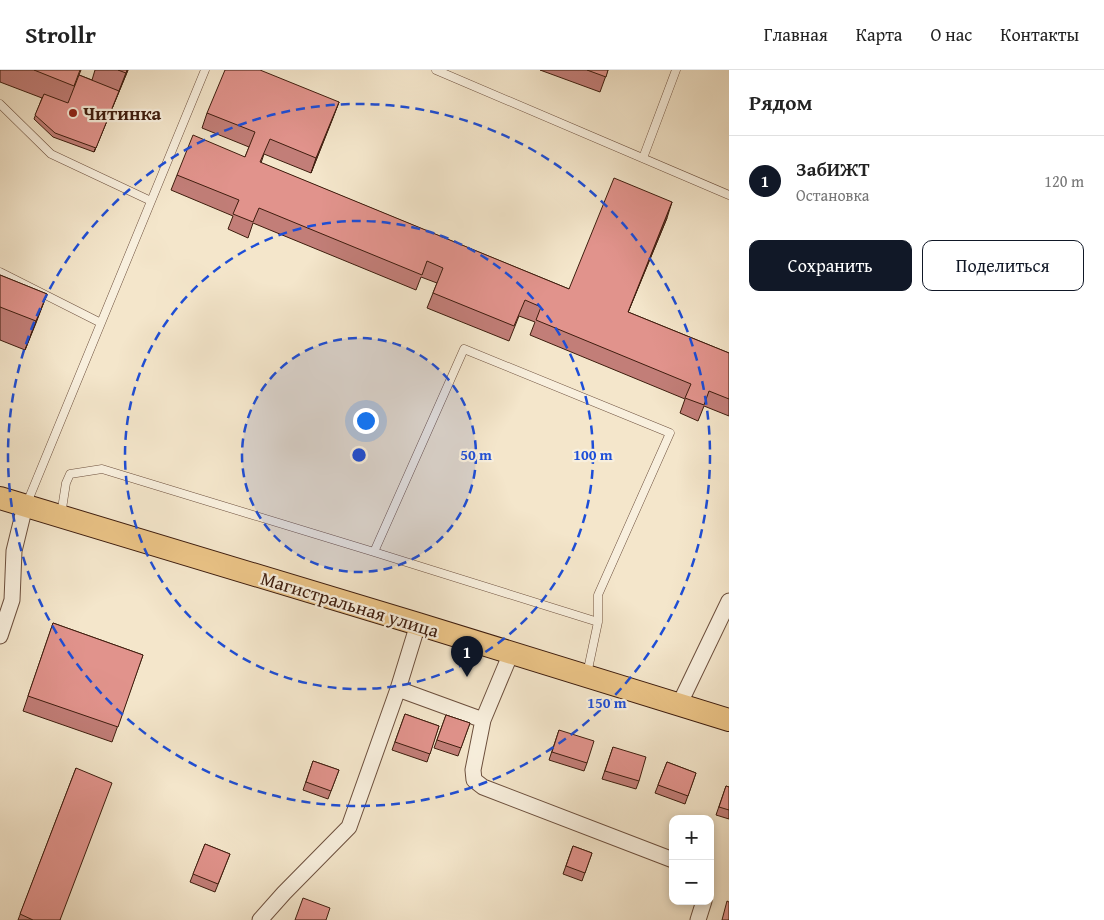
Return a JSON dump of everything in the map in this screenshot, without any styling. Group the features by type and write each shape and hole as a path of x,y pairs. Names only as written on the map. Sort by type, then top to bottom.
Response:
{"main road":[{"name":"Магистральная улица","path":"0,498 729,720"}],"street":[{"path":"0,636 12,600 14,551 25,506"},
{"path":"679,705 729,601"},
{"path":"260,920 284,893 349,828 398,689 418,624"},
{"path":"511,653 483,720 473,770 474,780 482,786 669,858"},
{"path":"398,689 483,720"},
{"path":"698,920 703,905"}],"lane":[{"path":"25,506 205,70"},
{"path":"436,70 729,195"},
{"path":"643,158 676,70"},
{"path":"0,104 51,154 151,201"},
{"path":"0,272 101,323"},
{"path":"374,552 464,349 670,433 598,595 598,622 586,676"},
{"path":"61,516 66,482 70,474 102,469 598,622"}],"building":[{"path":"34,70 80,70 74,86"},
{"path":"225,70 260,70 339,102 316,158 270,139 260,162 569,289 614,178 672,202 628,312 729,353 729,399 709,391 704,405 685,398 691,384 536,320 541,307 525,300 514,326 433,293 443,268 427,261 422,275 259,208 253,222 233,214 239,200 177,175 193,135 245,157 255,132 207,113"},
{"path":"587,70 608,70 606,77"},
{"name":"Читинка","path":"79,75 119,91 96,148 55,133 35,115 44,94 68,103"},
{"path":"0,275 47,294 36,321 0,307"},
{"path":"53,623 143,655 118,727 28,696"},
{"path":"405,714 439,726 430,754 395,742"},
{"path":"446,715 470,723 461,748 437,740"},
{"path":"559,730 594,741 587,763 552,752"},
{"path":"613,747 646,757 639,781 605,771"},
{"path":"313,761 339,770 331,791 306,782"},
{"path":"667,762 696,773 688,796 658,785"},
{"path":"76,768 112,783 60,920 33,920 20,914"},
{"path":"726,786 729,787 729,810 719,807"},
{"path":"205,844 230,854 218,884 193,874"},
{"path":"573,846 592,853 585,873 566,866"},
{"path":"303,898 330,908 326,920 295,920"},
{"path":"727,901 729,902 729,920 722,920"}],"place":[{"name":"Читинка","path":"73,113"},
{"name":"ЗабИЖТ","path":"467,677"}]}
